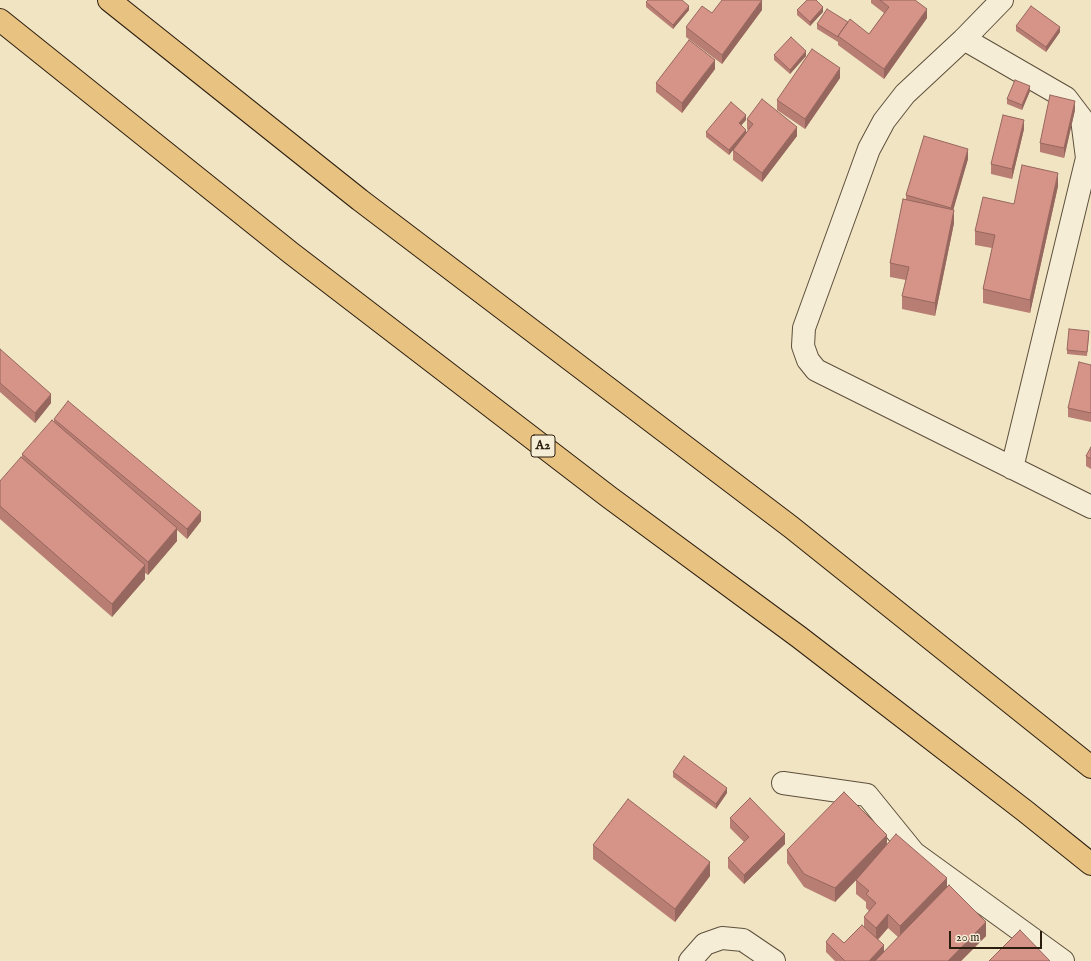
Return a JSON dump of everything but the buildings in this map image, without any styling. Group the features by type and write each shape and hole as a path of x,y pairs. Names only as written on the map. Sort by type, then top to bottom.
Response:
{"highway":[{"path":"109,0 360,200 791,527 1091,767"},
{"name":"A2","path":"0,20 304,263 609,497 799,636 1091,864"}],"street":[{"path":"1002,0 964,39 905,94 884,121 869,150 804,328 803,346 808,360 816,370 1091,507"},
{"path":"964,39 1066,98 1082,119 1087,158 1012,468"},
{"path":"783,783 867,795 914,853 1063,961"},
{"path":"690,961 705,944 722,938 743,940 774,961"}]}
